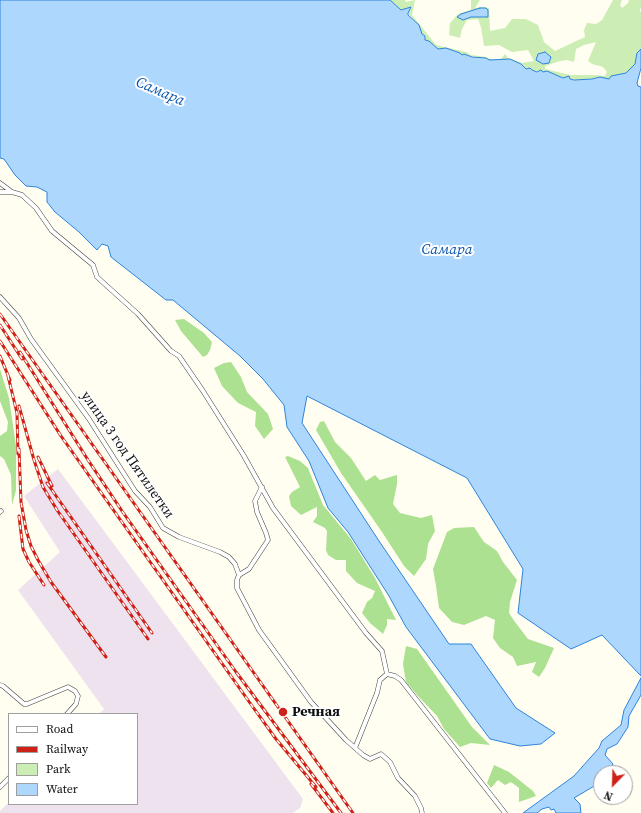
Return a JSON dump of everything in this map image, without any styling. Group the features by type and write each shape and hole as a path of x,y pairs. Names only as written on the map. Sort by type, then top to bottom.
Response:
{"street":[{"path":"0,183 12,192"},
{"path":"0,192 12,192 22,195 36,208 52,231 93,265 97,277 138,314 171,351 179,356 203,391 262,487 273,508 366,633 382,651 387,674"},
{"name":"улица 3 год Пятилетки","path":"0,297 19,318 31,339 90,419 135,491 150,508 163,528 179,537 224,555 235,564 239,575 237,580 237,588 259,630 311,702 363,755 370,759 381,754 390,762 398,778 415,796 422,813"},
{"path":"239,575 249,569 268,540 257,512 255,501 262,487"},
{"path":"355,748 377,693 380,680 387,674"},
{"path":"387,674 396,676 401,680 506,813"},
{"path":"0,685 4,686 24,704 68,687 75,691 78,696 76,704 68,713"},
{"path":"0,787 8,779"}],"shaded area":[{"path":"58,469 303,799 300,808 293,813 0,813 0,811 8,803 8,805 138,805 138,713 100,713 104,709 18,590 60,552 24,496"}],"green space":[{"path":"390,0 405,0 406,2 415,0 412,15 436,45 491,59 501,59 505,54 508,58 522,63 534,61 528,50 512,52 499,45 484,46 478,19 467,20 462,29 460,38 449,35 450,23 458,14 471,10 471,0 480,0 475,8 489,8 490,31 505,28 512,19 526,19 538,25 544,42 555,51 585,37 584,30 587,23 596,24 602,20 613,0 622,0 620,5 622,8 628,3 629,0 641,0 641,49 637,53 635,64 623,75 611,76 609,79 595,78 583,80 560,78 547,71 543,72 526,69 521,64 510,59 489,60 486,58 462,55 446,49 438,49 429,41 425,40 418,25 408,13 409,9 401,10","holes":["596,42 588,61 592,64 603,67 607,72 605,76 570,75 545,69 545,66 560,61 567,60 574,62 576,49"]},
{"path":"184,319 204,333 212,342 207,355 203,357 181,331 175,320"},
{"path":"231,362 241,377 247,392 268,414 273,429 264,439 255,426 256,412 238,403 222,386 214,368 224,363"},
{"path":"0,369 9,398 16,446 16,490 12,505 11,475 4,459 0,456 0,436 7,431 8,422 0,401"},
{"path":"324,421 335,442 351,458 366,481 375,475 380,480 397,475 397,484 393,504 400,513 421,518 432,515 435,531 428,544 426,559 414,576 404,566 341,473 316,430 320,422"},
{"path":"288,456 300,461 308,468 323,505 351,539 375,578 396,620 387,619 387,625 383,634 370,623 362,613 367,602 372,598 375,591 357,583 346,571 346,560 336,560 328,555 326,550 327,531 325,528 313,522 317,516 317,507 301,515 291,506 289,496 300,487 285,457"},
{"path":"474,527 484,542 497,551 503,562 517,580 510,602 509,613 528,639 554,648 539,677 532,672 536,662 517,666 513,657 500,648 493,638 495,620 486,616 464,625 452,622 439,608 433,569 447,532 454,528"},
{"path":"406,646 417,649 472,727 490,745 471,743 460,747 444,729 437,716 406,682 403,664"},
{"path":"494,765 509,772 533,791 536,796 519,802 519,788 511,782 505,785 498,780 491,788 487,783"}],"water":[{"name":"Самара","path":"0,0 390,0 401,10 411,7 408,15 419,25 422,34 425,36 425,40 429,41 438,49 446,48 462,55 464,54 472,57 486,58 489,60 510,59 521,64 526,69 530,68 537,72 541,70 543,72 547,71 563,78 569,76 570,79 574,80 600,77 609,79 611,76 626,73 635,64 637,53 641,49 641,68 637,83 638,86 641,87 641,676 602,635 571,649 518,613 523,569 467,478 307,396 302,423 379,541 449,644 471,644 516,708 555,733 541,744 520,746 490,739 406,627 389,596 348,532 328,508 309,461 287,427 284,405 263,379 240,356 173,300 166,300 111,257 108,246 102,244 97,250 79,232 55,212 47,202 47,192 37,187 26,186 15,175 4,159 0,158"},
{"path":"480,8 486,8 488,10 488,17 471,17 463,20 457,17 461,14"},
{"path":"545,52 551,57 549,63 543,64 536,60 538,54"},
{"path":"641,678 641,695 629,716 628,727 617,744 607,749 605,755 613,765 593,765 593,787 574,798 580,804 581,813 556,813 554,809 551,810 549,807 542,809 537,813 523,813 574,776 599,748 602,741 621,725 624,710"}],"railway":[{"path":"0,314 353,813"},
{"path":"0,325 22,359"},
{"path":"0,341 61,436 250,703 276,739 316,787"},
{"path":"20,352 122,511 236,672 341,813"},
{"path":"0,356 10,380"},
{"path":"8,376 17,413 18,454"},
{"path":"19,406 43,487 57,510 148,639"},
{"path":"19,449 21,502 26,530 31,546 51,582 106,657"},
{"path":"38,457 52,486"},
{"path":"47,483 152,633"},
{"path":"19,516 23,549 29,562 44,585"},
{"path":"311,784 333,813"}],"place":[{"name":"Речная","path":"283,712"}]}
